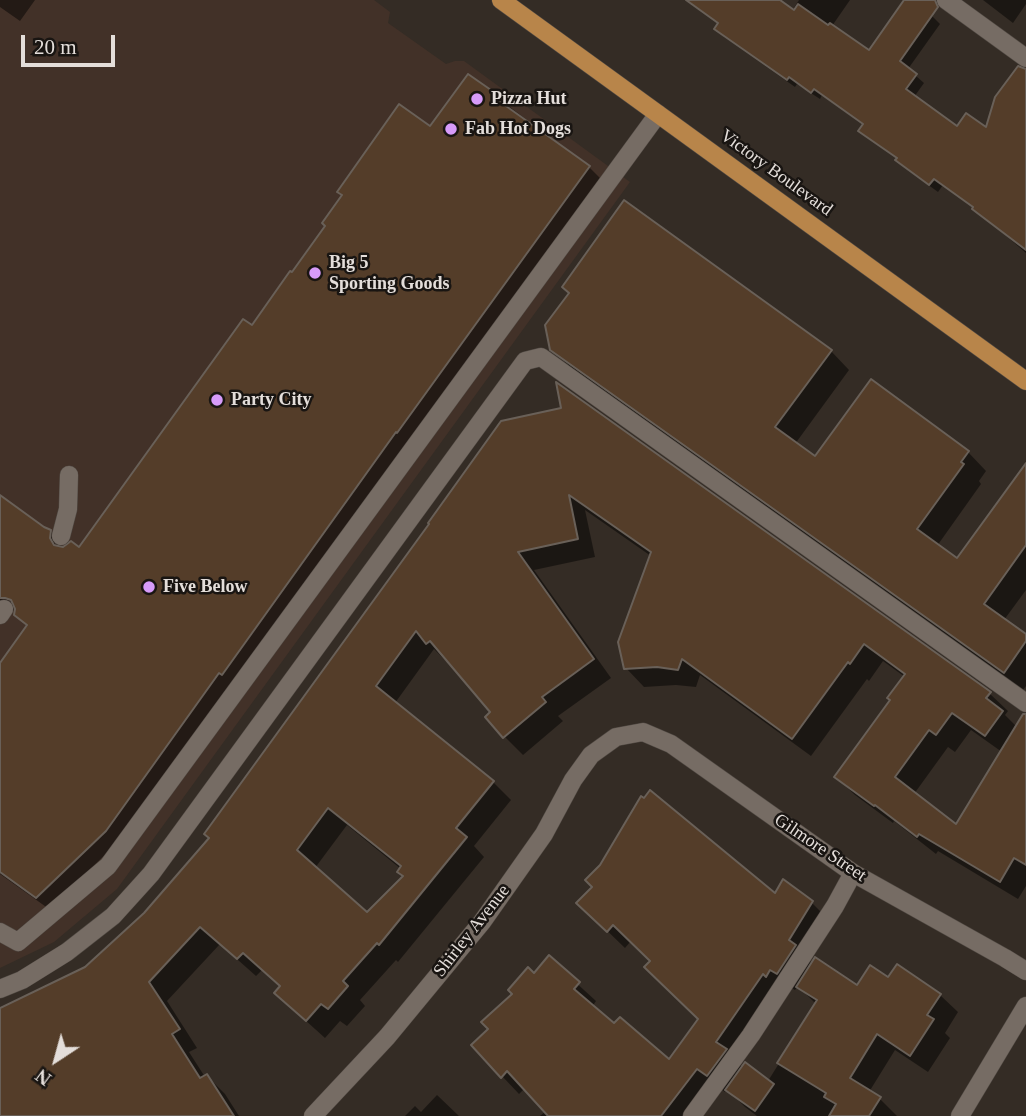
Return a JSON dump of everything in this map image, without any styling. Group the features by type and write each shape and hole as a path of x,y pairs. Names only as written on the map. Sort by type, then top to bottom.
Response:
{"main road":[{"name":"Victory Boulevard","path":"501,0 1026,381"}],"street":[{"path":"946,0 1026,58"},
{"path":"0,932 18,942 108,866 658,114"},
{"path":"0,989 22,980 67,952 113,916 151,874 525,361 541,357 1026,703"},
{"path":"61,536 68,509 69,475"},
{"name":"Gilmore Street","path":"616,737 643,732 671,744 853,873 1026,971"},
{"name":"Shirley Avenue","path":"313,1116 387,1037 482,922 544,834 573,780 591,755 616,737"},
{"path":"692,1116 751,1035 835,906 853,873"},
{"path":"960,1116 1026,1006"}],"shaded area":[{"path":"0,0 374,0 390,12 388,23 446,64 464,61 630,182 117,889 54,942 0,968"}],"building":[{"path":"686,0 780,0 794,10 798,4 869,50 904,0 935,0 938,7 900,61 917,74 906,89 957,126 966,113 986,127 995,97 1018,66 1026,69 1026,250 934,179 929,185 895,160 897,158 858,131 863,124 814,89 811,93 789,77 787,80 714,29 718,23"},
{"path":"468,74 501,97 499,101 590,166 106,831 36,898 0,872 0,663 27,625 14,615 15,609 11,600 0,598 0,495 51,530 50,538 54,545 63,547 71,541 79,547 243,319 252,325 290,271 292,272 325,226 322,223 342,195 337,192 399,104 430,126"},
{"path":"624,200 832,350 775,427 815,456 871,379 969,451 961,462 964,464 917,529 957,558 1026,463 1026,545 984,604 1026,634 1026,641 1004,673 550,350 545,325 569,293 562,287"},
{"path":"556,382 991,692 986,698 1003,711 985,736 952,713 936,735 929,730 895,777 956,824 1023,714 1026,714 1026,865 1014,858 1000,882 919,834 917,837 834,777 890,700 887,698 905,674 864,644 792,739 682,659 678,670 657,667 624,669 618,642 651,552 569,495 578,539 518,552 594,659 542,697 546,702 503,738 485,717 490,712 430,641 426,644 416,631 376,686 494,781 456,828 467,837 379,945 377,943 343,981 348,986 328,1009 321,1004 306,1021 274,993 280,986 243,953 237,959 200,927 149,982 180,1029 172,1034 200,1078 207,1074 234,1116 0,1116 0,1008 85,967 144,913 209,838 204,834 501,421 561,408","holes":["328,808 401,866 397,872 403,876 367,912 297,850"]},
{"path":"650,790 775,893 783,879 813,901 789,940 796,945 777,974 770,970 766,977 763,974 716,1042 727,1049 707,1076 697,1069 661,1116 548,1116 507,1071 501,1078 471,1045 488,1029 481,1022 512,994 508,990 528,967 534,973 549,955 580,982 574,989 614,1023 620,1017 669,1059 698,1019 644,967 650,961 613,925 607,932 576,903 592,887 585,880 600,865 641,796 644,798"},
{"path":"815,957 857,985 870,965 888,977 897,964 941,994 927,1015 934,1019 910,1056 877,1034 850,1078 881,1097 869,1116 829,1116 836,1104 824,1097 826,1093 777,1063 817,1000 796,987"},
{"path":"745,1062 774,1084 755,1111 725,1090"}],"place":[{"name":"Pizza Hut","path":"477,99"},
{"name":"Fab Hot Dogs","path":"451,129"},
{"name":"Big 5 Sporting Goods","path":"315,273"},
{"name":"Party City","path":"217,400"},
{"name":"Five Below","path":"149,587"}]}
